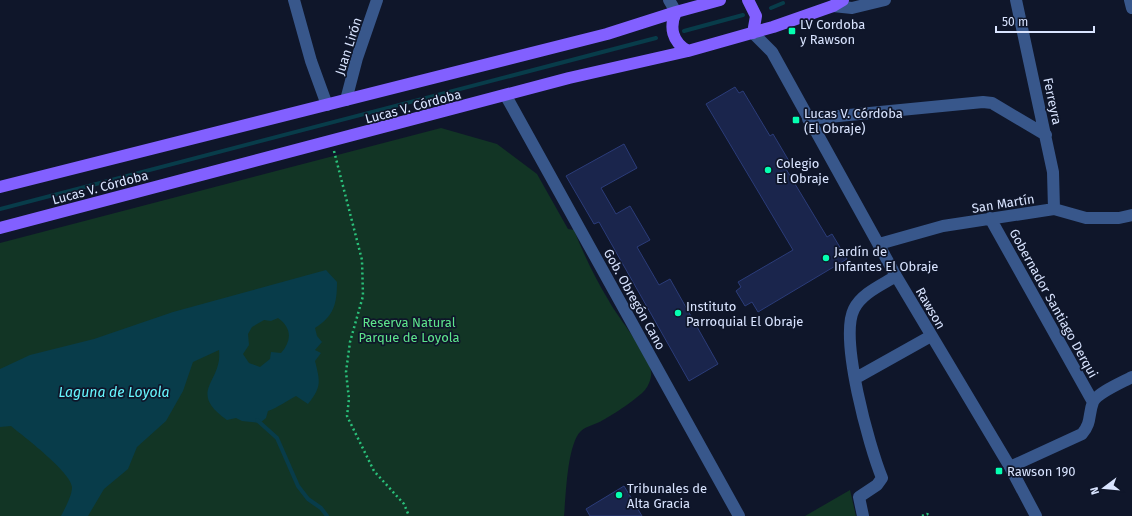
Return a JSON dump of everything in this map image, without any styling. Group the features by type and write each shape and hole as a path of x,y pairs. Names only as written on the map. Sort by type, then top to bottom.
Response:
{"main road":[{"name":"Lucas V. Córdoba","path":"0,187 607,34 720,0"},
{"path":"748,0 756,16 753,33"},
{"name":"Lucas V. Córdoba","path":"0,228 506,96 569,78 688,51 753,33 838,3"},
{"path":"676,12 672,26 675,38 682,48 688,51"}],"street":[{"path":"294,0 311,61 327,104"},
{"name":"Juan Lirón","path":"346,100 357,58 377,0"},
{"path":"669,0 676,12"},
{"name":"Lucas V. Córdoba","path":"838,3 852,8 885,0"},
{"name":"Ferreyra","path":"1016,0 1053,172 1054,209"},
{"path":"1130,0 1132,8"},
{"name":"Rawson","path":"753,33 772,52 896,276 1010,467 1036,516"},
{"name":"Gob. Obregón Cano","path":"506,96 740,516"},
{"path":"808,119 982,102 992,103 1046,136"},
{"name":"San Martín","path":"879,244 943,226 1054,209 1086,218 1111,219 1132,215"},
{"name":"Gobernador Santiago Derqui","path":"990,218 1093,402"},
{"path":"863,516 859,497 877,485 882,478 874,456 856,378 849,333 850,321 853,310 863,297 896,276"},
{"path":"856,378 931,336"},
{"path":"1010,467 1082,434 1089,426 1093,402 1099,395 1132,377"}],"path":[{"path":"332,141 362,260 363,296 350,342 346,372 348,399 347,416 374,471 404,504 409,516"},
{"path":"922,516 927,514 931,516"}],"green space":[{"name":"Reserva Natural Parque de Loyola","path":"441,128 497,144 537,174 568,229 574,230 599,284 613,308 639,345 649,364 651,376 645,390 613,414 583,429 576,438 568,471 564,516 0,516 0,243"},
{"path":"850,490 856,516 805,516"}],"water":[{"name":"Laguna de Loyola","path":"326,270 337,282 336,297 333,309 326,319 315,328 317,336 322,342 315,350 321,353 315,361 319,384 316,393 308,404 296,396 268,411 266,418 260,423 242,421 236,418 227,420 215,410 209,401 208,394 209,386 219,361 219,350 193,362 183,391 166,421 137,447 128,469 104,489 88,516 61,516 71,494 72,487 70,480 46,455 11,426 0,427 0,369 30,355 94,339 173,312","holes":["278,318 283,322 288,330 289,339 281,353 271,352 270,359 260,367 249,363 243,354 249,345 248,334 252,327 264,320 271,321"]}],"building":[{"path":"735,87 739,93 743,91 770,136 773,134 789,161 783,164 827,237 832,234 847,259 758,312 752,302 745,306 736,291 741,287 738,282 793,250 706,104"},
{"path":"624,144 637,168 601,188 616,214 630,206 650,240 637,247 659,285 670,279 718,364 689,381 599,222 594,224 566,176"},
{"name":"Tribunales de Alta Gracia","path":"624,486 642,516 590,516 586,509"}],"waterway":[{"path":"771,8 783,3"},
{"path":"684,31 743,15"},
{"path":"0,209 656,38"},
{"path":"257,420 277,438 298,486 308,499 321,508 327,516"}],"place":[{"name":"LV Cordoba y Rawson","path":"792,31"},
{"name":"Lucas V. Córdoba (El Obraje)","path":"796,120"},
{"name":"Colegio El Obraje","path":"768,170"},
{"name":"Jardín de Infantes El Obraje","path":"826,258"},
{"name":"Instituto Parroquial El Obraje","path":"678,313"},
{"name":"Rawson 190","path":"999,471"},
{"name":"Tribunales de Alta Gracia","path":"619,495"}]}
